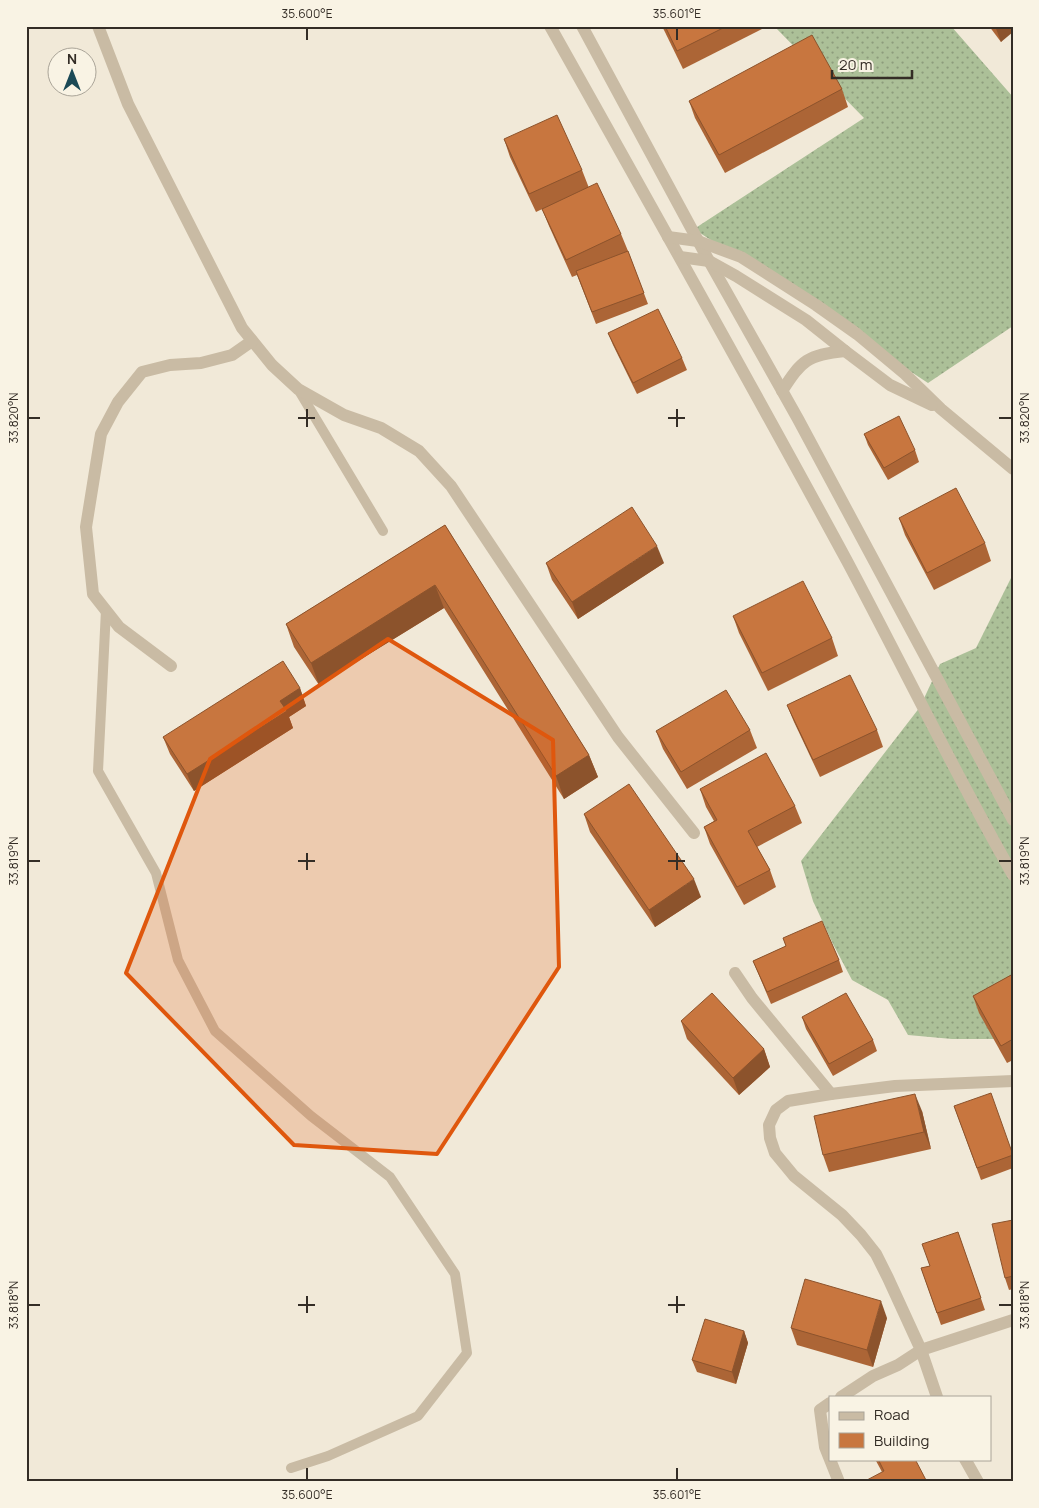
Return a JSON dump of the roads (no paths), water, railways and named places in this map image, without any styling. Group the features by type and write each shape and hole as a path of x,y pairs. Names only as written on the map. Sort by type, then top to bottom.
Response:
{"street":[{"path":"98,26 128,104 242,328 272,365 298,389 344,415 381,428 419,451 451,486 618,737 694,833"},
{"path":"550,26 680,257 847,562 981,820 1013,875"},
{"path":"582,26 698,242 782,391 1013,820"},
{"path":"668,237 698,242 741,256 816,305 856,334 905,374 940,409 1013,469"},
{"path":"680,257 708,260 806,320 890,385 940,409"},
{"path":"171,666 119,627 93,594 86,527 101,434 118,402 142,372 170,365 201,363 232,355 252,341"},
{"path":"782,391 801,364 813,356 845,351"},
{"path":"735,974 831,1094"},
{"path":"937,1396 921,1350 876,1254 842,1215 794,1176 775,1154 770,1138 769,1125 776,1110 788,1101 895,1086 1013,1081"},
{"path":"842,1396 873,1376 898,1365 921,1350 1013,1320"},
{"path":"829,1404 820,1410 825,1447 829,1457"},
{"path":"830,1460 839,1482"},
{"path":"966,1460 978,1482"}],"lane":[{"path":"298,389 383,531"},
{"path":"106,610 98,771 156,873 178,960 215,1031 311,1116 390,1177 455,1274 467,1353 418,1416 328,1456 291,1468"}]}
